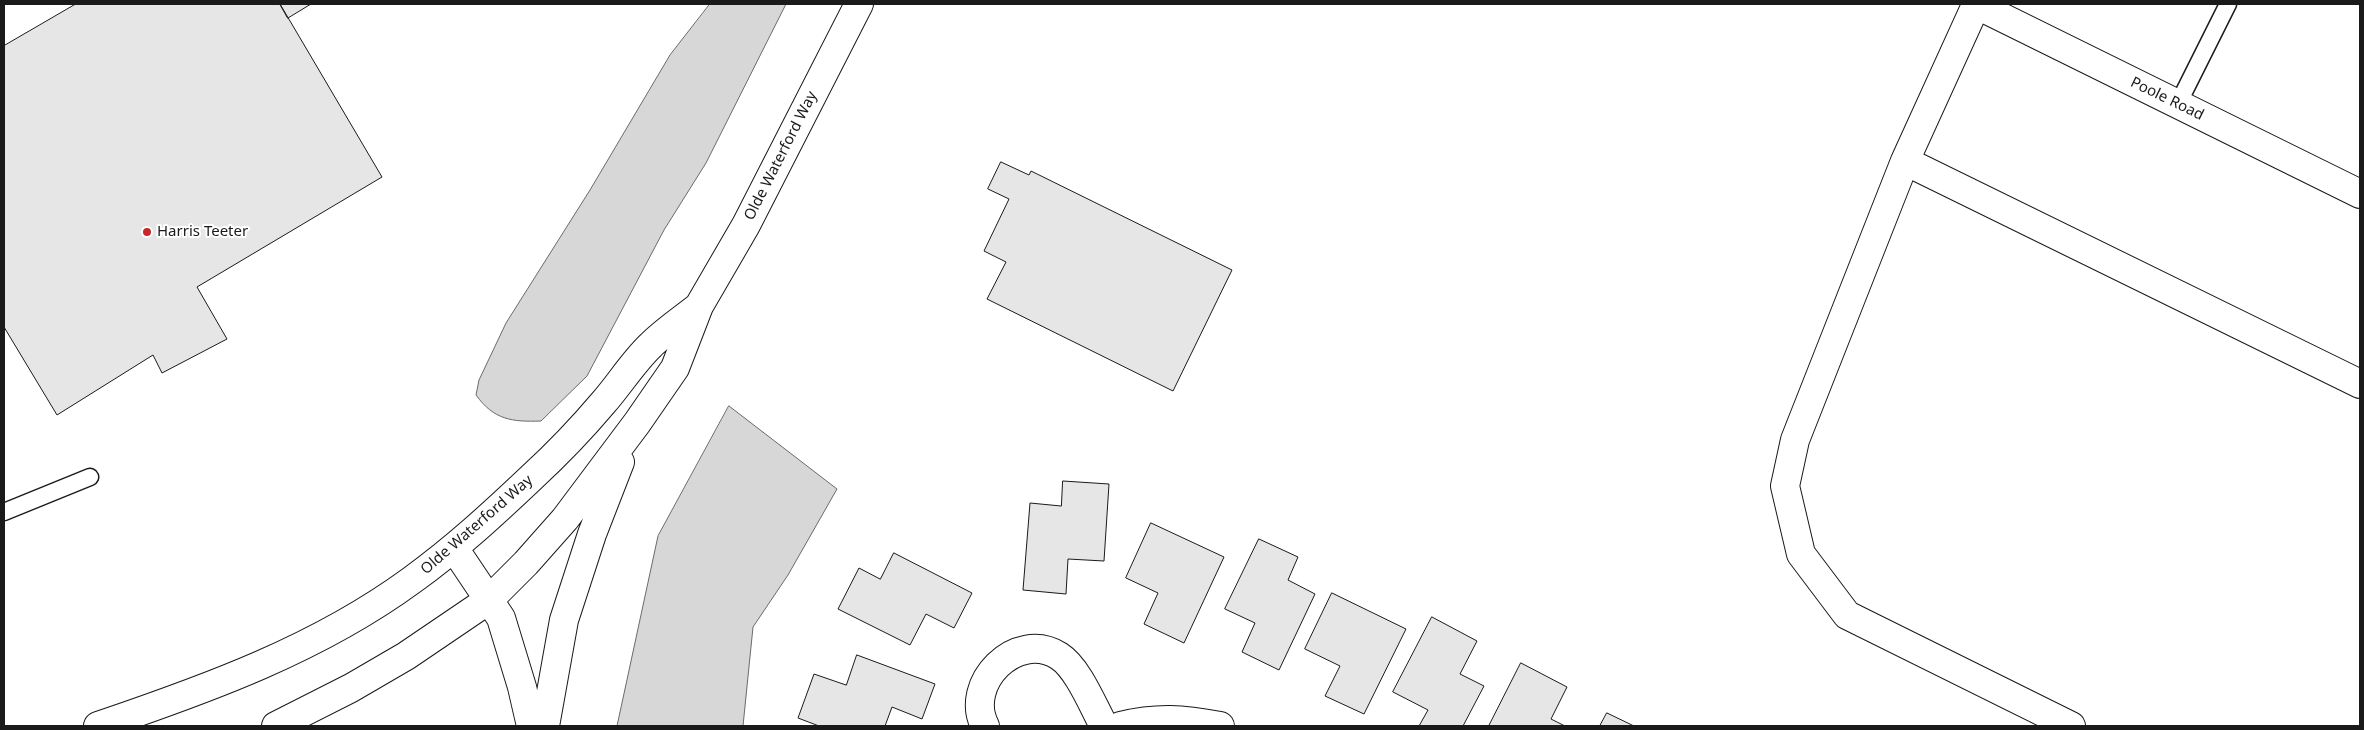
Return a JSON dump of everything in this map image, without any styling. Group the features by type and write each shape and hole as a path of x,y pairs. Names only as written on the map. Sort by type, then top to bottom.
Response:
{"street":[{"name":"Olde Waterford Way","path":"276,726 351,688 406,656 490,599 526,563 565,519 637,423 675,368 699,306 751,216 859,4"},
{"name":"Poole Road","path":"1976,4 2009,12 2178,104 2360,194"},
{"path":"1976,4 1905,161 1795,440 1784,486 1801,554 1847,615 2071,726"},
{"path":"1905,161 2360,384"},
{"name":"Olde Waterford Way","path":"98,726 193,694 298,648 366,610 410,582 454,548 534,476 574,435 651,345 699,306"},
{"path":"545,726 564,620 602,507 637,423"},
{"path":"454,548 490,599 508,635 531,726"},
{"path":"985,726 979,705 982,691 989,676 998,664 1011,653 1026,649 1042,650 1058,656 1071,666 1104,726"},
{"path":"1120,726 1143,721 1184,719 1220,726"}],"lane":[{"path":"2178,104 2228,4"},
{"path":"4,512 90,477"}],"shaded area":[{"path":"710,4 786,4 706,163 664,230 587,376 541,421 521,421 504,418 490,410 476,395 479,380 506,323 590,190 670,55"},
{"path":"729,406 837,489 788,575 753,627 743,726 617,726 658,536"}],"building":[{"name":"Harris Teeter","path":"76,4 280,4 382,177 197,287 227,339 162,373 153,355 57,415 4,327 4,46"},
{"path":"280,4 311,4 288,18"},
{"path":"1001,162 1029,175 1031,171 1232,270 1173,391 987,299 1006,262 984,251 1009,199 988,189"},
{"path":"1063,481 1109,484 1104,561 1068,559 1066,594 1023,590 1030,503 1061,506"},
{"path":"1151,523 1224,557 1184,643 1144,624 1158,593 1126,578"},
{"path":"1259,539 1298,557 1288,580 1315,594 1279,670 1242,652 1255,623 1225,609"},
{"path":"894,553 972,593 954,628 926,614 910,645 838,609 859,568 880,579"},
{"path":"1332,593 1406,629 1364,714 1325,696 1340,666 1305,649"},
{"path":"1432,617 1477,641 1460,674 1484,686 1463,726 1419,726 1428,710 1393,692"},
{"path":"857,655 935,684 922,719 892,707 885,726 819,726 798,718 814,674 846,685"},
{"path":"1521,663 1567,687 1551,719 1565,726 1489,726"},
{"path":"1607,713 1634,726 1600,726"}],"place":[{"name":"Harris Teeter","path":"147,232"}]}
